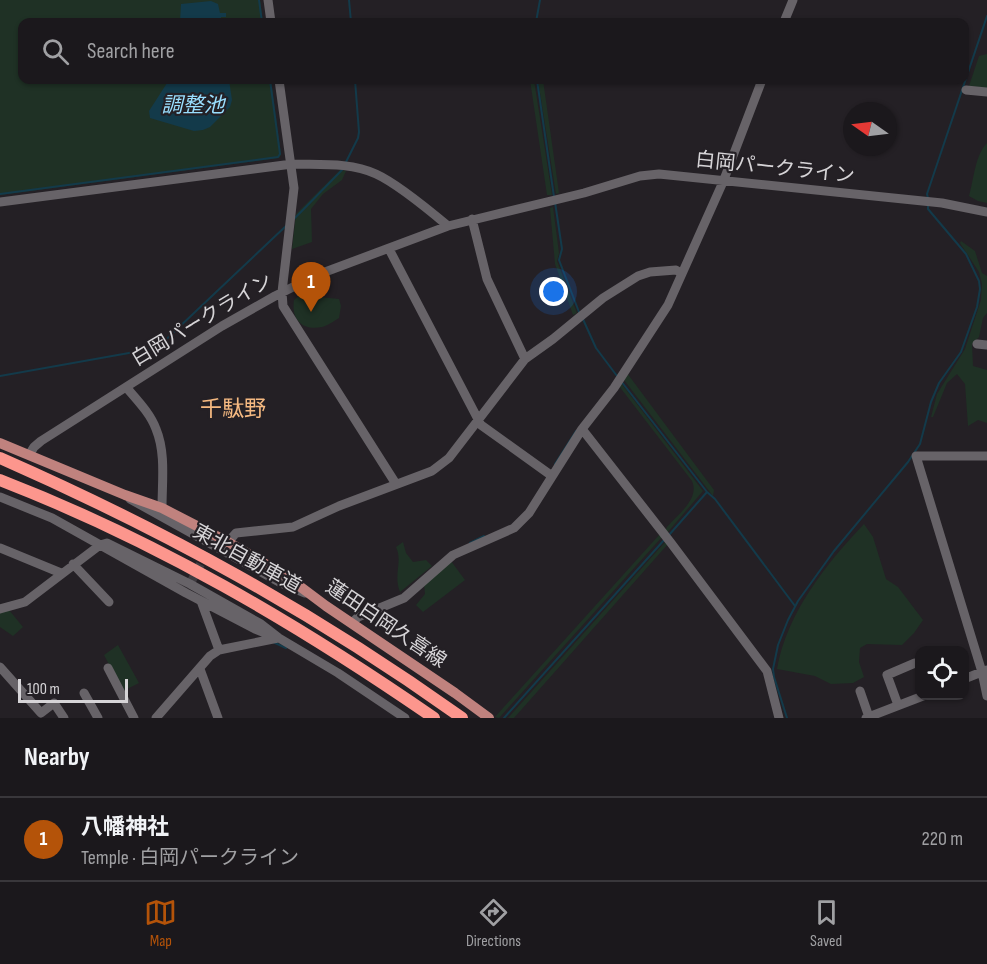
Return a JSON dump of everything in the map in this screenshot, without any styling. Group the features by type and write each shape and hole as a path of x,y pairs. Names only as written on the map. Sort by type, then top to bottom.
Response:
{"highway":[{"name":"東北自動車道","path":"0,458 165,535 276,596 389,666 462,718"},
{"name":"東北自動車道","path":"0,480 99,522 220,584 341,656 434,718"}],"main road":[{"name":"蓮田白岡久喜線","path":"0,443 162,508 228,542 286,576 489,718"}],"street":[{"path":"268,0 270,18"},
{"path":"786,18 793,0"},
{"path":"280,84 294,188 282,292 283,306 396,484"},
{"path":"352,623 358,617 404,598 453,555 514,528 529,513 582,429 616,385 668,305 723,182 760,84"},
{"path":"966,90 987,92"},
{"path":"0,202 292,164 350,166 375,173 397,186 448,226"},
{"name":"白岡パークライン","path":"29,454 41,441 222,326 317,275 448,226 562,199 640,176 659,174 936,203 987,212"},
{"path":"472,219 488,279 525,359"},
{"path":"389,249 478,421 552,476"},
{"path":"228,542 236,533 293,527 339,506 432,471 449,458 525,359 603,298 638,276 676,270 681,273"},
{"path":"126,387 146,412 155,427 160,442 162,508"},
{"path":"582,429 767,671 779,718"},
{"path":"987,456 916,456 985,671 987,696"},
{"path":"125,495 142,507 281,583 312,596"},
{"path":"0,497 52,518 201,601 255,629 279,638"},
{"path":"0,609 25,602 100,544 107,543 190,584 261,624 279,638 338,673 405,718"},
{"path":"0,548 61,573"},
{"path":"73,564 109,602"},
{"path":"201,601 219,650"},
{"path":"156,718 210,656 219,650 279,638"},
{"path":"898,705 887,675 915,663"},
{"path":"0,667 38,715 54,703 64,718"},
{"path":"108,668 134,718"},
{"path":"200,669 218,718"},
{"path":"969,677 985,671"},
{"path":"860,691 868,717 915,699"},
{"path":"84,693 98,718"}],"green space":[{"path":"0,0 260,0 262,18 18,18 18,84 272,84 281,155 279,158 0,195"},
{"path":"987,54 987,88 969,86 979,56"},
{"path":"531,84 535,84 552,195 547,195"},
{"path":"539,84 544,84 559,193 556,194"},
{"path":"987,143 987,203 969,196 977,161"},
{"path":"340,170 346,171 342,180 323,194 311,209 312,242 292,249 296,214"},
{"path":"553,207 559,253 557,261 577,313 573,315 555,264 550,208"},
{"path":"961,241 975,251 982,273 987,276 987,313 983,318 979,337 972,344 973,366 987,370 987,423 978,420 968,426 965,384 957,374 947,383 933,417 931,417 937,394 965,349 981,300 982,284 979,272 960,243"},
{"path":"300,295 339,299 341,306 339,318 322,327 304,325 299,322 294,313 294,300"},
{"path":"627,373 714,490 713,496 624,380"},
{"path":"621,383 703,491 667,533 665,531 667,527 691,500 694,488 692,481 619,386"},
{"path":"864,524 873,537 886,579 898,587 923,620 902,645 867,644 860,648 859,662 864,677 853,683 831,684 815,676 777,669 789,628 799,609 835,556"},
{"path":"660,534 662,537 499,718 495,717"},
{"path":"666,541 668,544 514,718 508,718"},
{"path":"403,542 406,553 413,562 426,560 432,566 400,592 397,579 399,558 396,547"},
{"path":"451,561 465,580 423,612 416,605 425,594 424,584"},
{"path":"9,610 23,627 13,636 0,627 0,613"},
{"path":"118,645 139,683 123,691 104,655"}],"water":[{"path":"211,1 218,4 220,13 226,13 226,17 180,18 181,4"},
{"name":"調整池","path":"166,84 230,84 232,100 230,107 210,127 203,130 194,131 150,118 149,111"}],"waterway":[{"path":"259,0 261,18"},
{"path":"349,0 351,18"},
{"path":"537,18 540,0"},
{"path":"969,69 987,16"},
{"path":"0,194 278,157 280,154 271,84"},
{"path":"346,162 359,132 355,84"},
{"path":"538,84 554,197"},
{"path":"928,198 927,194 964,84"},
{"path":"294,219 342,170"},
{"path":"555,202 562,249 559,260 579,312"},
{"path":"787,718 773,669 778,645 788,620 798,601 834,551 908,462 920,444 931,402 939,383 961,352 977,307 979,281 966,254 928,209 928,204"},
{"path":"0,376 157,348 287,225"},
{"path":"582,317 596,348 617,376"},
{"path":"621,381 707,492 669,535"},
{"path":"555,464 576,431"},
{"path":"707,492 715,499 795,606"},
{"path":"470,543 484,536"},
{"path":"504,718 665,539"},
{"path":"273,642 286,648"}],"tunnel":[{"path":"190,584 211,544"}],"place":[{"name":"八幡神社","path":"311,312"}],"district":[{"name":"千駄野","path":"233,409"}]}
